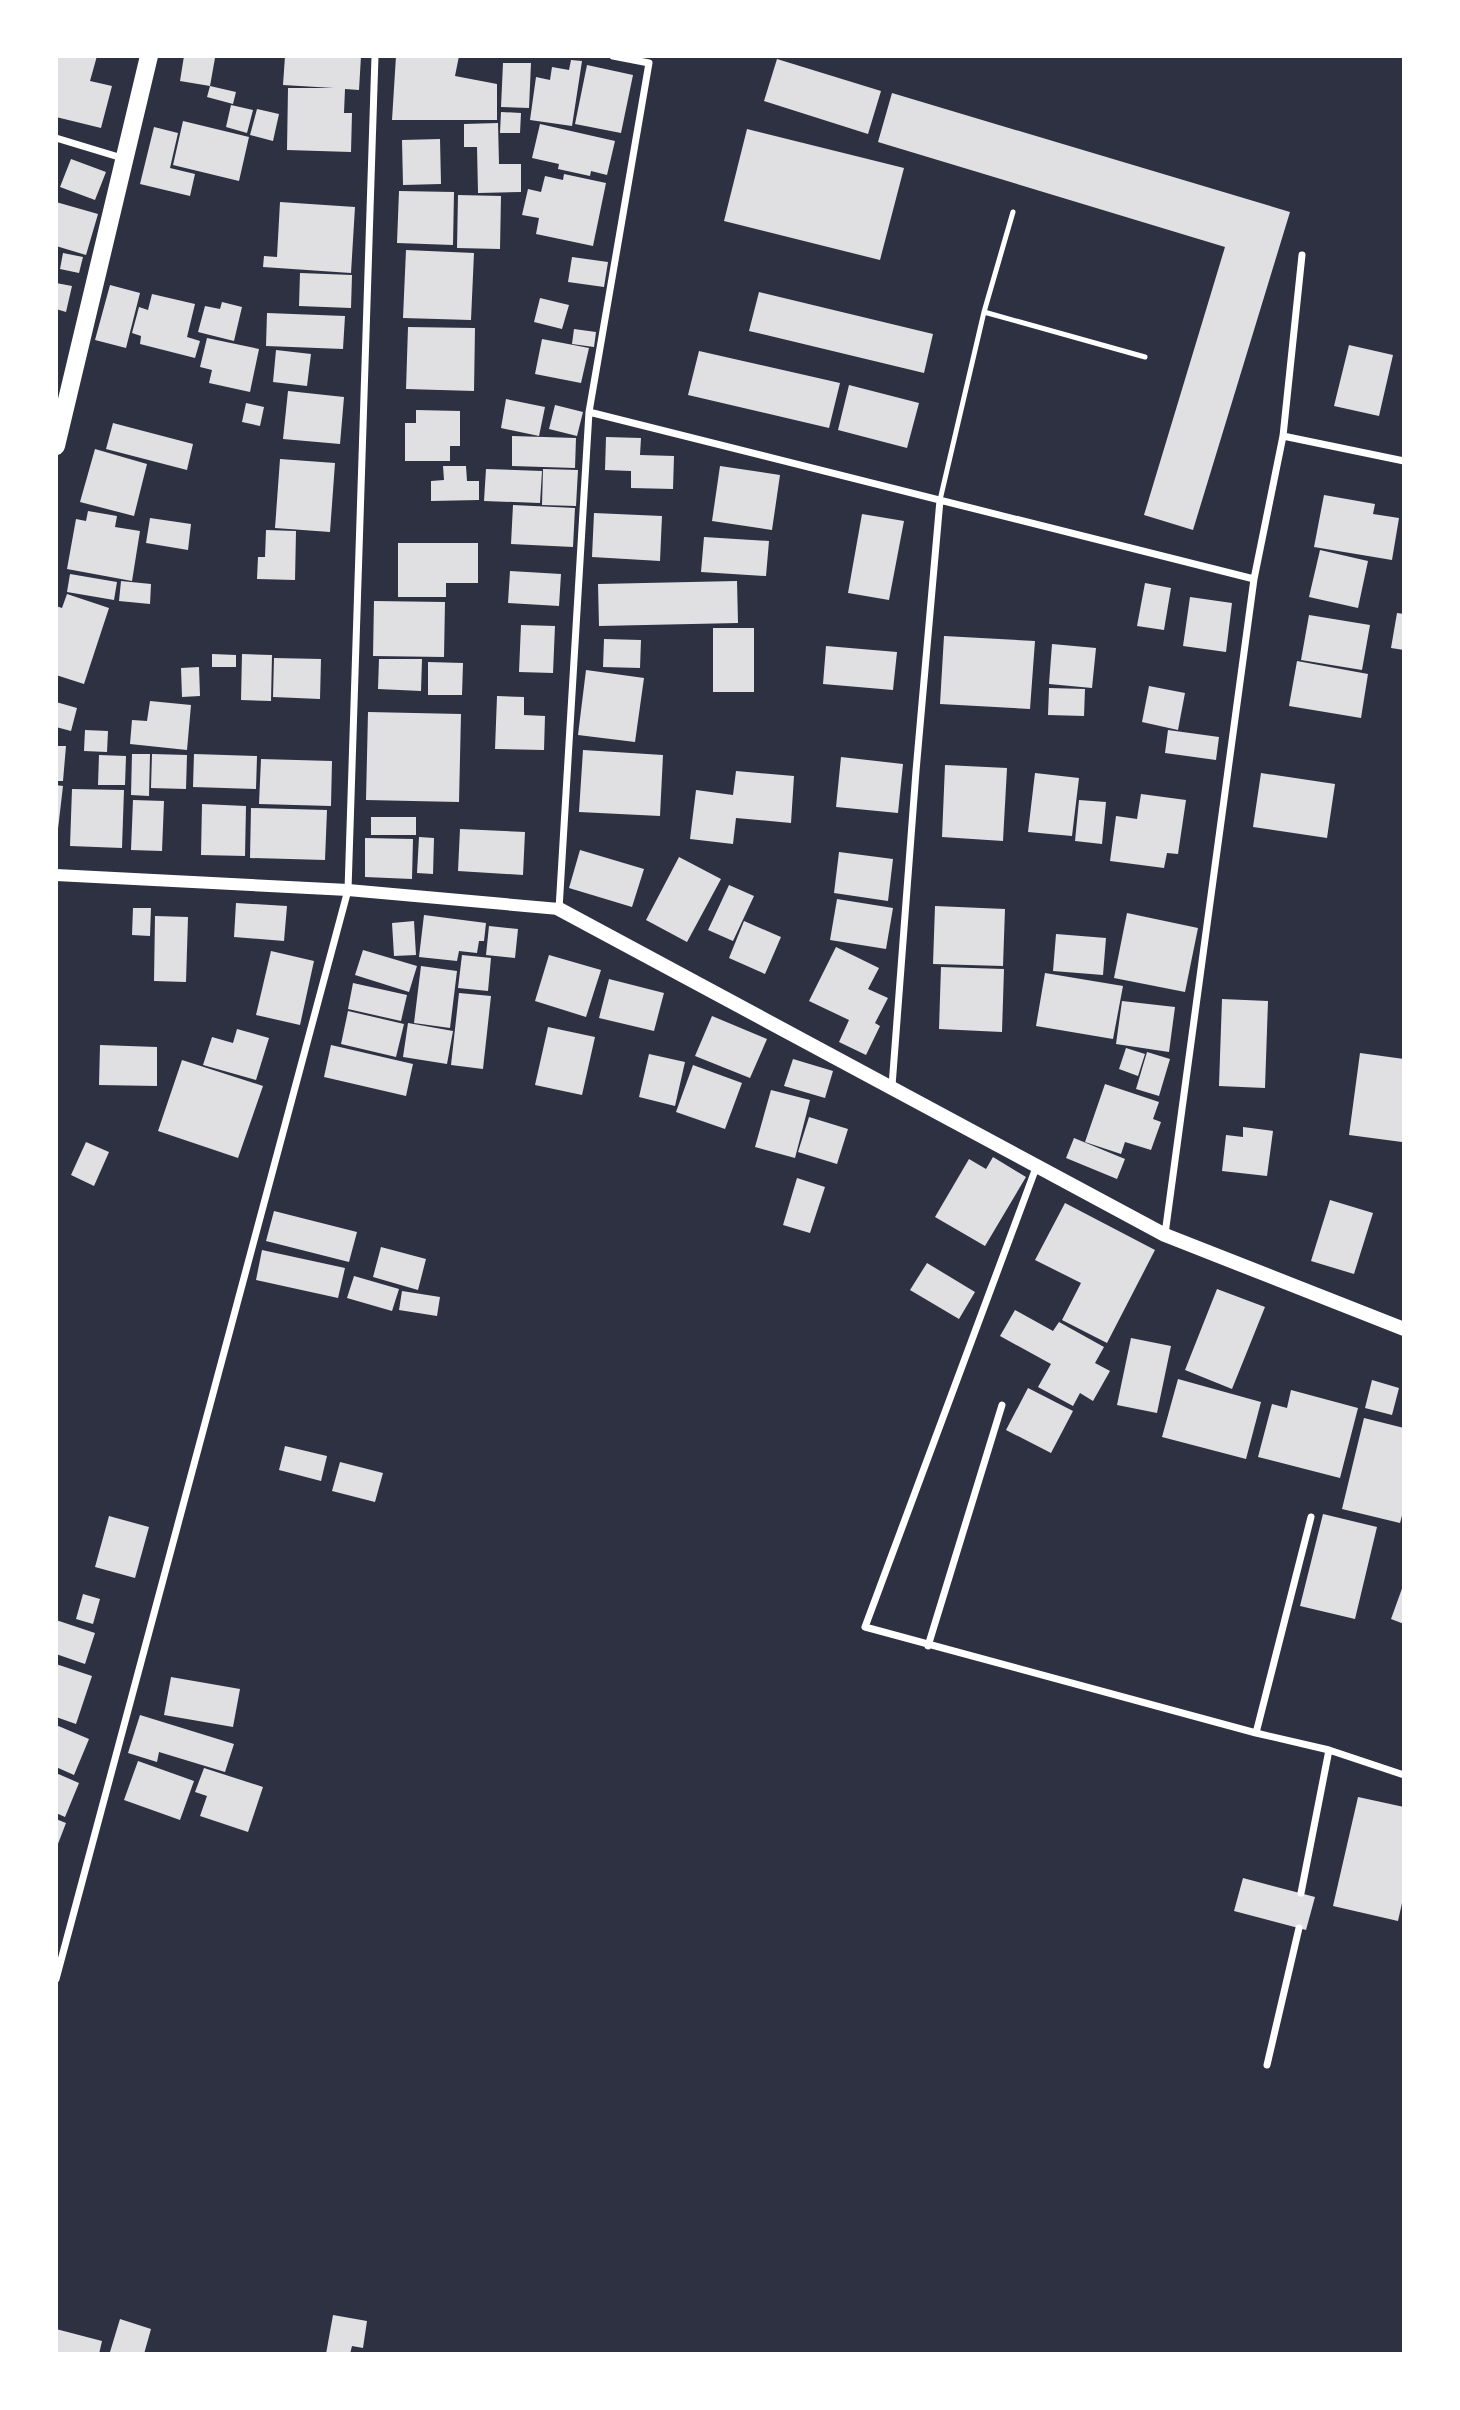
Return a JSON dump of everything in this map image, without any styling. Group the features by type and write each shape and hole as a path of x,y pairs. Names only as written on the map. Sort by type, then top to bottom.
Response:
{"main road":[{"path":"56,446 149,56"},
{"path":"559,909 1165,1235 1404,1329"}],"street":[{"path":"56,1979 348,890 375,56"},
{"path":"56,874 348,890 559,909 590,412 649,63 613,56"},
{"path":"56,138 124,159"},
{"path":"1165,1235 1254,579 1283,436 1302,255"},
{"path":"590,412 1254,579"},
{"path":"1283,436 1404,461"},
{"path":"892,1086 940,500"},
{"path":"1037,1164 865,1627 1256,1733 1329,1750 1404,1775"},
{"path":"928,1646 1002,1405"},
{"path":"1256,1733 1311,1517"},
{"path":"1301,1893 1329,1750"},
{"path":"1267,2065 1299,1928"}],"lane":[{"path":"940,500 984,312 1013,212"},
{"path":"984,312 1145,358"}],"building":[{"path":"56,56 97,56 90,81 112,86 101,128 56,117"},
{"path":"184,56 215,58 210,86 180,81"},
{"path":"285,56 361,56 359,90 345,89 344,113 352,113 351,152 287,150 288,88 334,88 283,85"},
{"path":"396,56 459,56 455,76 497,84 497,120 392,120"},
{"path":"777,59 881,91 868,134 764,101"},
{"path":"571,60 582,61 572,126 530,120 536,77 550,80 552,67 569,70"},
{"path":"503,63 531,63 529,108 501,107"},
{"path":"587,65 633,75 621,133 575,124"},
{"path":"210,86 236,92 233,104 207,97"},
{"path":"892,93 1290,212 1193,530 1144,515 1225,247 878,142"},
{"path":"231,105 253,110 247,133 226,127"},
{"path":"257,109 279,114 273,141 250,135"},
{"path":"501,112 521,113 520,133 500,133"},
{"path":"183,121 249,137 239,181 173,165"},
{"path":"498,123 499,164 521,164 521,192 478,193 477,147 464,147 464,124"},
{"path":"540,124 615,141 607,175 591,171 590,176 558,169 559,164 532,158"},
{"path":"154,127 178,133 170,168 195,174 190,196 140,184"},
{"path":"747,129 904,168 880,260 724,221"},
{"path":"440,139 441,184 403,185 402,140"},
{"path":"71,159 106,172 95,200 60,187"},
{"path":"564,174 606,183 593,246 536,234 539,218 522,215 528,189 541,192 545,176 563,180"},
{"path":"399,191 454,192 453,245 397,243"},
{"path":"458,195 501,196 500,249 457,248"},
{"path":"56,202 98,214 86,255 56,246"},
{"path":"280,202 355,207 351,273 263,267 264,256 277,257"},
{"path":"406,250 474,253 471,320 403,318"},
{"path":"63,253 83,257 79,273 60,269"},
{"path":"572,257 608,262 604,287 568,282"},
{"path":"300,273 352,275 351,308 299,306"},
{"path":"56,283 72,286 66,312 56,309"},
{"path":"110,285 140,293 126,348 95,340"},
{"path":"759,292 933,334 924,373 749,331"},
{"path":"152,294 195,304 187,337 200,341 195,358 140,344 141,336 132,333 139,307 148,310"},
{"path":"540,298 569,305 562,329 534,322"},
{"path":"222,302 242,307 234,341 198,332 205,306 220,309"},
{"path":"267,313 345,316 343,349 266,346"},
{"path":"408,327 475,328 474,391 406,389"},
{"path":"574,329 596,332 594,347 572,344"},
{"path":"207,338 259,349 250,392 209,383 212,370 200,367"},
{"path":"542,339 589,348 581,383 535,374"},
{"path":"1349,345 1393,355 1379,416 1334,406"},
{"path":"276,350 311,354 307,386 273,382"},
{"path":"699,351 840,383 829,428 688,395"},
{"path":"849,385 919,403 907,448 838,430"},
{"path":"288,391 344,397 340,444 283,439"},
{"path":"506,399 545,407 539,436 501,428"},
{"path":"246,403 264,407 260,426 242,422"},
{"path":"555,405 583,412 577,436 549,429"},
{"path":"416,410 460,411 460,446 450,446 450,461 405,461 405,423 416,423"},
{"path":"113,423 193,444 187,470 106,449"},
{"path":"512,436 576,438 575,468 512,466"},
{"path":"606,437 641,438 640,455 674,456 673,489 631,488 631,471 605,470"},
{"path":"95,449 147,464 134,516 80,502"},
{"path":"280,459 335,463 330,532 275,528"},
{"path":"443,466 466,466 467,481 479,481 479,500 431,501 431,481 444,480"},
{"path":"720,466 780,475 772,530 712,521"},
{"path":"486,469 542,471 540,503 484,501"},
{"path":"543,469 578,470 576,506 542,505"},
{"path":"1324,495 1375,504 1373,514 1399,518 1392,560 1314,547"},
{"path":"513,505 575,508 573,547 511,544"},
{"path":"88,511 117,516 115,527 140,531 132,581 67,569 76,519 86,521"},
{"path":"594,513 662,516 660,561 592,557"},
{"path":"862,514 904,521 889,600 848,593"},
{"path":"150,518 191,524 188,550 146,543"},
{"path":"266,530 296,531 295,580 257,579 258,557 265,557"},
{"path":"704,537 769,541 766,576 701,572"},
{"path":"398,543 478,543 478,583 446,583 446,597 398,597"},
{"path":"1320,550 1368,561 1358,608 1309,597"},
{"path":"510,571 561,574 559,606 508,603"},
{"path":"70,574 117,582 114,600 67,592"},
{"path":"121,581 151,584 150,604 119,601"},
{"path":"737,581 738,623 599,626 598,584"},
{"path":"1145,583 1171,588 1164,630 1137,626"},
{"path":"67,594 109,608 84,684 56,675 56,606 62,608"},
{"path":"1190,597 1232,603 1226,652 1183,646"},
{"path":"374,601 445,602 444,657 373,656"},
{"path":"1397,613 1404,614 1404,650 1391,648"},
{"path":"1309,615 1370,625 1362,670 1301,660"},
{"path":"521,625 555,626 553,673 519,672"},
{"path":"713,628 754,628 754,692 713,692"},
{"path":"944,636 1035,641 1030,709 940,704"},
{"path":"604,639 641,640 640,668 603,667"},
{"path":"1052,644 1096,648 1092,688 1049,684"},
{"path":"826,646 897,652 893,690 823,684"},
{"path":"212,654 236,655 236,667 212,667"},
{"path":"242,654 272,655 271,701 241,700"},
{"path":"274,658 321,659 320,699 273,697"},
{"path":"379,659 422,659 421,691 378,689"},
{"path":"1297,661 1368,674 1361,718 1289,706"},
{"path":"428,662 463,663 462,695 428,695"},
{"path":"199,667 200,696 182,697 181,668"},
{"path":"586,670 644,678 635,742 578,735"},
{"path":"1149,686 1185,693 1178,730 1142,722"},
{"path":"1049,688 1085,689 1084,716 1048,715"},
{"path":"497,696 524,697 524,715 545,716 544,750 495,749"},
{"path":"150,701 191,705 187,750 130,744 132,720 147,721"},
{"path":"56,702 77,708 71,731 56,727"},
{"path":"368,712 461,714 459,802 366,800"},
{"path":"85,730 108,731 107,752 84,751"},
{"path":"1168,730 1219,737 1216,760 1165,753"},
{"path":"56,746 66,746 63,781 56,781"},
{"path":"583,750 663,755 660,816 579,812"},
{"path":"132,754 150,754 149,796 131,795"},
{"path":"152,754 187,755 186,789 151,788"},
{"path":"194,754 257,756 256,789 193,787"},
{"path":"99,755 126,756 125,785 98,785"},
{"path":"841,757 903,764 898,813 836,807"},
{"path":"261,759 332,761 331,806 259,804"},
{"path":"945,765 1007,768 1003,841 942,837"},
{"path":"736,771 794,776 791,823 736,818 733,844 690,839 696,790 733,795"},
{"path":"1035,773 1079,778 1072,836 1028,832"},
{"path":"1261,773 1335,784 1327,838 1253,827"},
{"path":"56,785 63,786 58,829 56,829"},
{"path":"72,789 124,790 122,848 70,846"},
{"path":"1141,794 1186,800 1178,854 1167,853 1164,868 1110,861 1116,816 1137,819"},
{"path":"133,800 164,801 162,851 131,850"},
{"path":"1079,800 1106,802 1102,844 1075,841"},
{"path":"202,804 246,806 245,856 201,855"},
{"path":"251,808 327,810 325,860 250,858"},
{"path":"371,817 416,817 416,835 371,835"},
{"path":"460,829 525,832 523,875 458,871"},
{"path":"419,837 434,838 433,874 417,873"},
{"path":"365,838 413,839 412,879 365,877"},
{"path":"580,850 644,869 632,907 569,888"},
{"path":"839,852 893,859 888,901 834,893"},
{"path":"679,857 721,879 687,942 646,920"},
{"path":"729,885 754,896 733,941 708,930"},
{"path":"837,899 893,908 886,949 830,940"},
{"path":"236,903 287,906 284,941 234,937"},
{"path":"935,906 1005,909 1003,966 933,964"},
{"path":"133,908 151,908 150,936 132,935"},
{"path":"1127,913 1198,928 1185,992 1114,978"},
{"path":"424,915 486,923 484,941 479,941 477,953 459,951 457,961 419,957"},
{"path":"155,916 188,917 186,982 154,981"},
{"path":"414,921 416,955 394,956 392,923"},
{"path":"744,921 781,937 765,974 729,958"},
{"path":"489,926 518,929 515,958 486,955"},
{"path":"1056,934 1106,938 1103,975 1053,971"},
{"path":"836,947 879,968 868,989 888,998 875,1023 880,1026 866,1055 839,1042 849,1020 809,1001"},
{"path":"363,950 417,966 409,992 355,975"},
{"path":"271,951 314,961 300,1025 256,1015"},
{"path":"462,955 491,958 488,991 458,988"},
{"path":"549,955 601,970 586,1017 535,1001"},
{"path":"421,966 457,971 450,1028 414,1023"},
{"path":"941,967 1004,969 1002,1032 939,1029"},
{"path":"1045,973 1123,986 1113,1039 1036,1026"},
{"path":"609,979 664,993 654,1031 599,1018"},
{"path":"353,983 407,995 401,1021 348,1009"},
{"path":"459,993 491,996 483,1069 451,1065"},
{"path":"1222,999 1268,1001 1265,1088 1219,1086"},
{"path":"1122,1001 1175,1007 1169,1052 1116,1044"},
{"path":"348,1011 404,1024 396,1057 341,1044"},
{"path":"712,1016 767,1039 750,1078 695,1056"},
{"path":"408,1023 453,1031 447,1064 403,1057"},
{"path":"548,1027 595,1037 582,1095 535,1085"},
{"path":"237,1029 269,1038 256,1080 203,1065 212,1037 233,1043"},
{"path":"100,1045 157,1047 157,1086 99,1085"},
{"path":"331,1045 413,1064 406,1096 324,1077"},
{"path":"1126,1048 1145,1054 1138,1076 1119,1069"},
{"path":"1147,1052 1170,1059 1159,1096 1136,1089"},
{"path":"1360,1053 1404,1059 1402,1142 1349,1135"},
{"path":"649,1054 685,1062 675,1106 639,1097"},
{"path":"793,1059 833,1071 825,1098 784,1086"},
{"path":"182,1060 263,1086 238,1158 158,1131"},
{"path":"693,1065 742,1083 725,1129 676,1112"},
{"path":"1105,1084 1159,1102 1153,1119 1161,1122 1151,1150 1125,1142 1121,1154 1085,1142"},
{"path":"771,1090 810,1100 795,1158 755,1147"},
{"path":"809,1117 848,1129 837,1164 798,1152"},
{"path":"1243,1127 1273,1131 1267,1176 1222,1171 1226,1135 1243,1137"},
{"path":"1074,1138 1125,1159 1117,1179 1066,1158"},
{"path":"86,1142 109,1152 94,1186 71,1175"},
{"path":"993,1157 1026,1177 985,1246 935,1217 969,1159 986,1169"},
{"path":"797,1178 825,1187 810,1233 783,1225"},
{"path":"1330,1200 1373,1213 1354,1274 1311,1261"},
{"path":"1065,1203 1155,1250 1107,1343 1062,1320 1081,1283 1035,1260"},
{"path":"274,1211 357,1232 349,1262 266,1241"},
{"path":"381,1247 426,1259 418,1290 373,1277"},
{"path":"262,1250 345,1268 338,1298 256,1280"},
{"path":"927,1263 975,1292 959,1319 910,1290"},
{"path":"354,1276 399,1289 392,1311 347,1298"},
{"path":"1217,1289 1265,1307 1232,1389 1185,1370"},
{"path":"402,1291 440,1297 437,1316 399,1310"},
{"path":"1015,1310 1053,1331 1059,1322 1104,1347 1095,1363 1110,1371 1093,1401 1080,1393 1073,1406 1038,1387 1051,1364 1000,1336"},
{"path":"1131,1338 1171,1346 1157,1413 1117,1405"},
{"path":"1178,1379 1261,1402 1246,1459 1162,1437"},
{"path":"1372,1380 1399,1388 1392,1415 1365,1408"},
{"path":"1028,1388 1073,1411 1051,1453 1006,1430"},
{"path":"1291,1390 1358,1408 1340,1478 1258,1457 1272,1404 1287,1408"},
{"path":"1364,1418 1404,1428 1404,1508 1400,1523 1342,1509"},
{"path":"285,1446 327,1456 321,1481 279,1470"},
{"path":"340,1462 383,1473 375,1502 332,1491"},
{"path":"1323,1514 1377,1527 1355,1619 1300,1606"},
{"path":"109,1516 149,1527 135,1578 95,1567"},
{"path":"1404,1583 1404,1624 1391,1619"},
{"path":"83,1594 100,1599 93,1624 76,1619"},
{"path":"56,1620 95,1633 85,1664 56,1654"},
{"path":"56,1664 92,1676 76,1724 56,1717"},
{"path":"171,1677 240,1689 233,1727 164,1715"},
{"path":"140,1715 234,1744 225,1772 159,1752 157,1762 128,1753"},
{"path":"56,1725 89,1739 74,1775 56,1767"},
{"path":"138,1761 194,1781 180,1820 124,1800"},
{"path":"204,1768 263,1787 248,1832 200,1816 207,1796 195,1792"},
{"path":"56,1773 79,1783 65,1817 56,1813"},
{"path":"1358,1797 1404,1807 1404,1894 1398,1921 1333,1906"},
{"path":"56,1819 66,1823 56,1849"},
{"path":"1243,1878 1315,1897 1306,1930 1234,1911"},
{"path":"333,2315 367,2321 363,2348 352,2346 350,2354 326,2354"},
{"path":"120,2319 151,2329 144,2354 110,2352"},
{"path":"56,2329 102,2341 99,2354 56,2354"}]}
